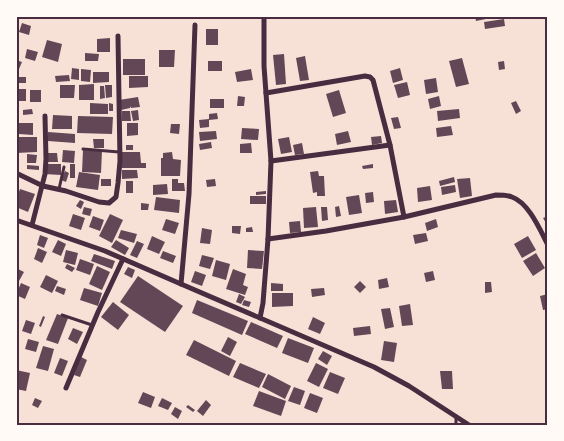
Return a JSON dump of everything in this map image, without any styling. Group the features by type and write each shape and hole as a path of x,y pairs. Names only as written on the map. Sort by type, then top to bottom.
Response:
{"street":[{"path":"260,318 268,239 271,161 264,66 264,16"},
{"path":"180,284 189,194 195,25"},
{"path":"16,172 43,186 99,202 109,203 116,197 119,152 118,36"},
{"path":"266,93 368,76 374,80 390,145 404,217"},
{"path":"32,225 45,174 45,116"},
{"path":"271,161 390,145"},
{"path":"268,239 404,217 487,196 506,195 514,197 530,213 548,245"},
{"path":"16,220 104,250 374,367 409,386 468,425"},
{"path":"66,388 92,325 123,259"}],"lane":[{"path":"83,149 119,152"},
{"path":"59,190 64,167"},
{"path":"62,315 92,325"},
{"path":"456,416 456,425"}],"building":[{"path":"16,16 19,16 18,33 16,33"},
{"path":"475,16 496,16 496,17 476,21"},
{"path":"504,19 505,26 485,29 484,22"},
{"path":"22,23 31,26 29,35 19,32"},
{"path":"206,29 218,29 218,45 206,45"},
{"path":"110,38 110,52 97,52 97,39"},
{"path":"47,40 62,44 58,62 42,57"},
{"path":"27,49 38,52 35,61 25,58"},
{"path":"159,50 175,50 174,67 159,67"},
{"path":"85,53 99,54 98,61 85,61"},
{"path":"284,54 286,84 276,85 273,55"},
{"path":"305,56 309,80 300,81 296,58"},
{"path":"462,58 469,84 456,87 449,61"},
{"path":"123,59 145,59 145,75 123,75"},
{"path":"16,60 22,62 19,69 16,68"},
{"path":"208,61 222,61 222,71 208,71"},
{"path":"504,61 505,69 499,70 498,62"},
{"path":"72,68 79,69 79,80 71,79"},
{"path":"400,68 403,80 393,83 390,71"},
{"path":"81,69 91,70 90,82 81,81"},
{"path":"251,69 253,80 237,82 235,72"},
{"path":"93,72 109,72 109,82 93,83"},
{"path":"69,75 70,81 56,82 55,76"},
{"path":"129,76 148,76 148,87 129,88"},
{"path":"16,77 26,77 26,83 16,83"},
{"path":"436,78 438,92 426,94 424,80"},
{"path":"407,82 410,95 398,98 394,85"},
{"path":"94,84 94,100 79,100 79,85"},
{"path":"60,85 75,85 74,98 60,98"},
{"path":"105,85 112,85 112,97 106,98"},
{"path":"100,86 104,86 105,98 100,99"},
{"path":"16,89 26,89 26,101 16,101"},
{"path":"30,90 41,90 41,102 30,102"},
{"path":"339,90 346,113 333,117 326,94"},
{"path":"238,96 245,97 244,106 237,106"},
{"path":"439,96 441,106 430,109 428,99"},
{"path":"138,97 140,107 131,108 130,106 130,108 121,110 119,100"},
{"path":"210,99 224,99 224,108 210,108"},
{"path":"516,101 521,111 516,114 511,103"},
{"path":"90,103 108,104 108,114 90,114"},
{"path":"109,103 113,104 113,111 109,111"},
{"path":"16,107 18,107 19,119 16,119"},
{"path":"32,109 33,114 23,115 23,110"},
{"path":"459,109 460,118 438,121 437,111"},
{"path":"138,110 139,120 133,121 131,111"},
{"path":"122,111 130,111 131,121 122,121"},
{"path":"217,113 218,119 209,120 209,114"},
{"path":"53,115 72,116 72,129 52,129"},
{"path":"78,116 113,117 112,134 77,133"},
{"path":"398,117 401,128 394,129 391,118"},
{"path":"209,119 209,127 200,128 199,120"},
{"path":"19,123 33,123 33,135 19,134"},
{"path":"127,123 138,123 138,135 127,136"},
{"path":"171,124 180,124 179,134 170,133"},
{"path":"451,126 453,135 437,137 436,128"},
{"path":"242,128 259,129 258,140 241,139"},
{"path":"216,131 217,139 200,141 199,132"},
{"path":"348,131 351,142 337,145 335,134"},
{"path":"48,132 75,134 75,143 48,141"},
{"path":"381,136 382,143 372,145 371,137"},
{"path":"16,137 37,137 37,152 16,153"},
{"path":"289,137 292,152 281,154 278,139"},
{"path":"93,139 104,139 104,148 94,148"},
{"path":"211,142 212,148 200,150 199,144"},
{"path":"251,143 252,153 240,153 240,144"},
{"path":"302,143 304,154 295,155 293,145"},
{"path":"126,145 133,145 133,150 126,150"},
{"path":"63,150 75,151 74,163 62,162"},
{"path":"83,150 102,151 101,173 82,172"},
{"path":"121,152 140,152 141,163 146,163 146,168 122,168"},
{"path":"172,152 173,159 181,160 180,176 161,176 161,158 163,158 163,153"},
{"path":"47,153 57,153 58,162 47,162"},
{"path":"27,154 37,155 36,163 27,163"},
{"path":"44,164 61,164 61,175 44,174"},
{"path":"70,164 75,164 75,178 70,178"},
{"path":"373,164 373,168 363,169 362,166"},
{"path":"27,165 39,166 39,170 27,169"},
{"path":"122,170 137,170 138,178 122,179"},
{"path":"65,171 69,173 66,182 61,180"},
{"path":"318,171 319,176 324,176 325,196 317,196 317,192 313,193 310,172"},
{"path":"79,172 100,175 98,190 76,187"},
{"path":"454,177 455,182 440,186 439,181"},
{"path":"470,178 472,196 460,198 457,179"},
{"path":"101,179 111,179 111,186 101,186"},
{"path":"172,179 178,179 178,183 184,183 185,191 172,191"},
{"path":"215,179 216,186 207,187 206,180"},
{"path":"126,181 133,181 133,193 126,193"},
{"path":"167,184 168,194 153,195 153,185"},
{"path":"455,185 456,192 442,195 441,187"},
{"path":"430,186 432,200 418,202 417,188"},
{"path":"20,189 35,194 28,212 16,207 16,200"},
{"path":"266,191 266,194 256,195 256,192"},
{"path":"373,192 374,202 366,203 365,193"},
{"path":"359,195 362,213 349,215 346,197"},
{"path":"250,196 266,196 266,204 250,204"},
{"path":"156,197 180,200 179,213 154,210"},
{"path":"80,200 84,202 81,209 76,206"},
{"path":"396,200 398,212 385,214 384,201"},
{"path":"141,203 149,204 148,210 141,210"},
{"path":"339,206 341,216 336,217 335,207"},
{"path":"84,207 92,209 90,216 82,214"},
{"path":"316,207 318,227 304,228 303,208"},
{"path":"321,207 327,207 328,220 322,221"},
{"path":"73,214 85,218 81,230 69,226"},
{"path":"110,214 123,220 112,243 99,236"},
{"path":"93,216 104,220 100,231 89,227"},
{"path":"548,216 548,222 546,223 543,218"},
{"path":"166,219 179,223 175,234 162,230"},
{"path":"436,219 438,227 427,231 425,223"},
{"path":"300,221 301,232 290,233 289,222"},
{"path":"232,226 241,226 240,234 232,233"},
{"path":"252,227 253,232 246,232 246,228"},
{"path":"202,228 212,230 210,244 200,243"},
{"path":"121,230 137,234 134,243 118,238"},
{"path":"426,233 428,241 415,244 413,235"},
{"path":"40,235 48,238 44,248 37,245"},
{"path":"152,236 165,242 159,254 147,249"},
{"path":"528,236 536,250 522,258 514,244"},
{"path":"58,240 66,244 61,256 52,252"},
{"path":"116,240 129,248 125,255 111,247"},
{"path":"137,241 144,244 137,258 130,255"},
{"path":"38,248 47,252 42,263 34,259"},
{"path":"66,250 78,253 75,265 63,262"},
{"path":"248,250 264,251 262,269 247,268"},
{"path":"163,251 176,256 173,263 160,258"},
{"path":"536,253 545,268 533,276 523,261"},
{"path":"94,254 115,261 112,269 91,261"},
{"path":"202,255 214,258 210,269 199,266"},
{"path":"80,259 94,264 90,275 76,270"},
{"path":"216,260 230,264 226,280 212,276"},
{"path":"67,264 75,268 72,272 65,268"},
{"path":"97,266 110,272 102,290 89,284"},
{"path":"128,267 135,270 132,278 124,274"},
{"path":"16,268 24,272 19,281 16,280"},
{"path":"233,269 246,274 243,285 248,287 245,295 226,289"},
{"path":"195,271 206,275 202,286 191,282"},
{"path":"433,271 435,280 426,282 424,273"},
{"path":"46,275 58,281 52,293 40,287"},
{"path":"138,276 183,306 165,332 120,302"},
{"path":"387,278 389,287 379,289 378,280"},
{"path":"360,281 366,287 360,293 354,287"},
{"path":"485,282 491,282 492,292 485,293"},
{"path":"21,283 30,287 25,299 16,295"},
{"path":"271,283 283,284 283,291 271,291"},
{"path":"57,286 66,289 64,295 55,291"},
{"path":"84,288 102,293 98,306 80,300"},
{"path":"324,288 325,295 312,297 311,289"},
{"path":"272,293 293,293 293,306 272,307"},
{"path":"239,294 245,297 241,304 236,302"},
{"path":"548,294 548,309 543,310 540,296"},
{"path":"197,300 248,321 242,335 192,313"},
{"path":"244,300 251,302 249,307 242,305"},
{"path":"113,302 129,315 118,330 101,317"},
{"path":"410,304 413,325 402,326 399,306"},
{"path":"390,308 394,327 385,329 381,309"},
{"path":"57,314 68,318 58,344 46,340"},
{"path":"43,316 45,317 41,327 39,326"},
{"path":"313,317 325,323 320,334 308,329"},
{"path":"26,320 35,323 31,334 22,331"},
{"path":"251,322 283,336 277,348 245,334"},
{"path":"370,326 371,334 354,336 353,328"},
{"path":"73,328 83,332 77,344 68,339"},
{"path":"228,337 237,342 230,356 221,351"},
{"path":"288,338 314,348 308,363 282,353"},
{"path":"28,339 39,342 36,352 25,349"},
{"path":"194,340 236,361 229,376 186,355"},
{"path":"384,341 397,343 394,362 381,360"},
{"path":"43,346 54,349 48,371 36,368"},
{"path":"323,351 332,356 327,365 318,359"},
{"path":"81,357 87,360 80,377 74,375"},
{"path":"60,358 68,361 62,376 54,373"},
{"path":"240,363 266,374 259,388 233,377"},
{"path":"316,363 328,369 319,387 307,381"},
{"path":"16,370 30,373 26,391 16,389"},
{"path":"440,371 452,371 453,389 442,389"},
{"path":"330,372 345,378 338,394 323,388"},
{"path":"268,374 291,386 285,399 262,387"},
{"path":"294,387 305,391 300,405 288,401"},
{"path":"259,391 286,401 281,416 253,406"},
{"path":"143,392 155,397 151,408 138,403"},
{"path":"310,393 323,398 317,413 304,408"},
{"path":"35,398 42,401 38,408 32,405"},
{"path":"162,398 172,403 168,410 158,406"},
{"path":"206,400 211,405 203,416 197,411"},
{"path":"188,405 195,410 193,412 186,407"},
{"path":"175,407 182,411 178,419 171,414"}]}
